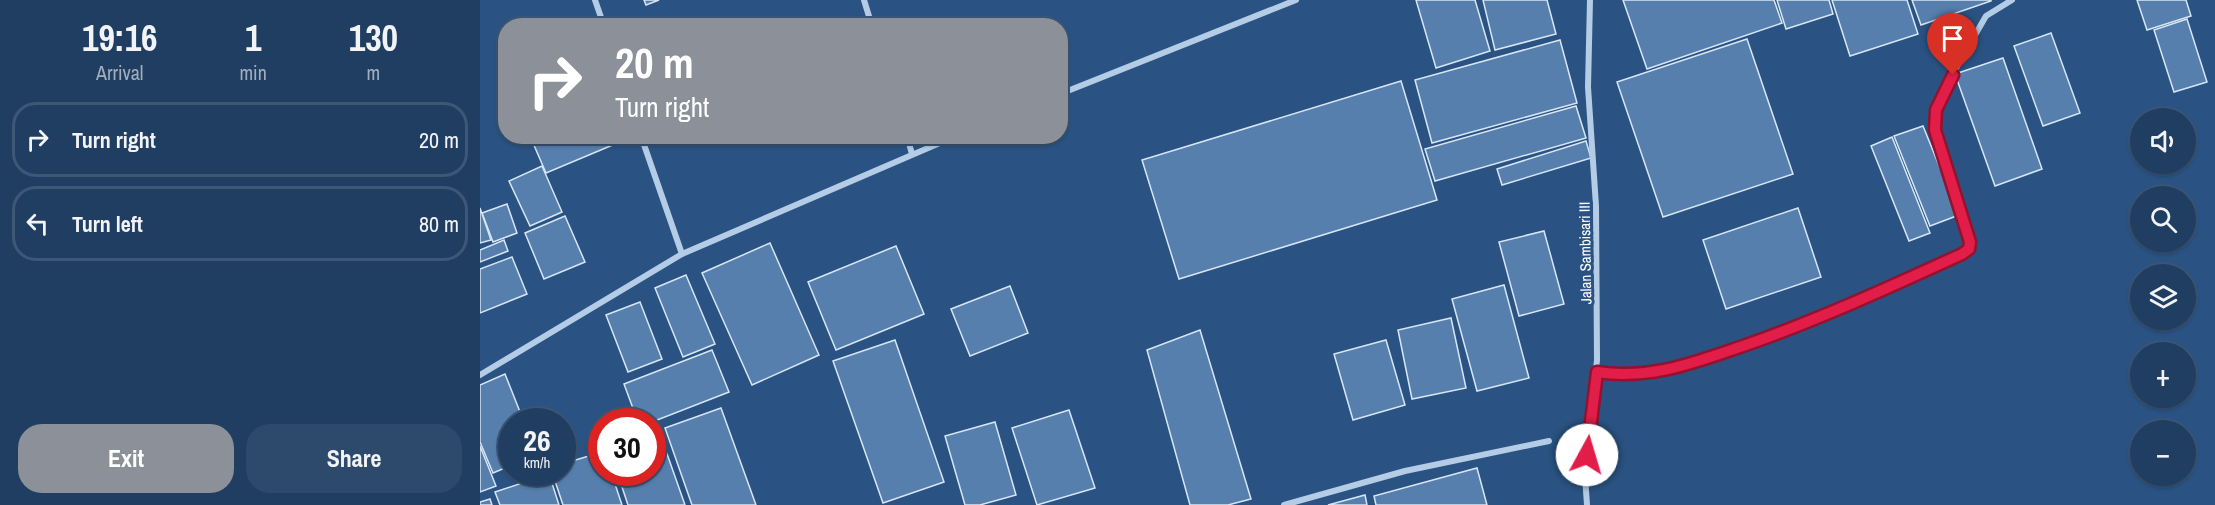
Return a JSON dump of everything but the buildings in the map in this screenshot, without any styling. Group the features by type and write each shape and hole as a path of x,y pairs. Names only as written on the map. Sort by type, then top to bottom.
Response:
{"street":[{"path":"595,0 601,18"},
{"path":"864,0 870,18"},
{"path":"1068,91 1296,0"},
{"name":"Jalan Sambisari III","path":"1587,505 1585,476 1597,372 1596,206 1588,87 1590,0"},
{"path":"1597,372 1621,376 1657,373 1709,358 1782,333 1840,309 1969,249 1970,242 1935,130 1936,110 1945,87 1986,16 2012,0"},
{"path":"644,144 664,208 682,254"},
{"path":"909,144 912,154"},
{"path":"480,375 682,254 936,144"},
{"path":"1284,505 1405,471 1549,441"}],"route":[{"path":"1587,455 1597,372 1621,376 1675,369 1782,333 1840,309 1969,249 1970,242 1935,130 1936,110 1945,87 1953,75"}]}
